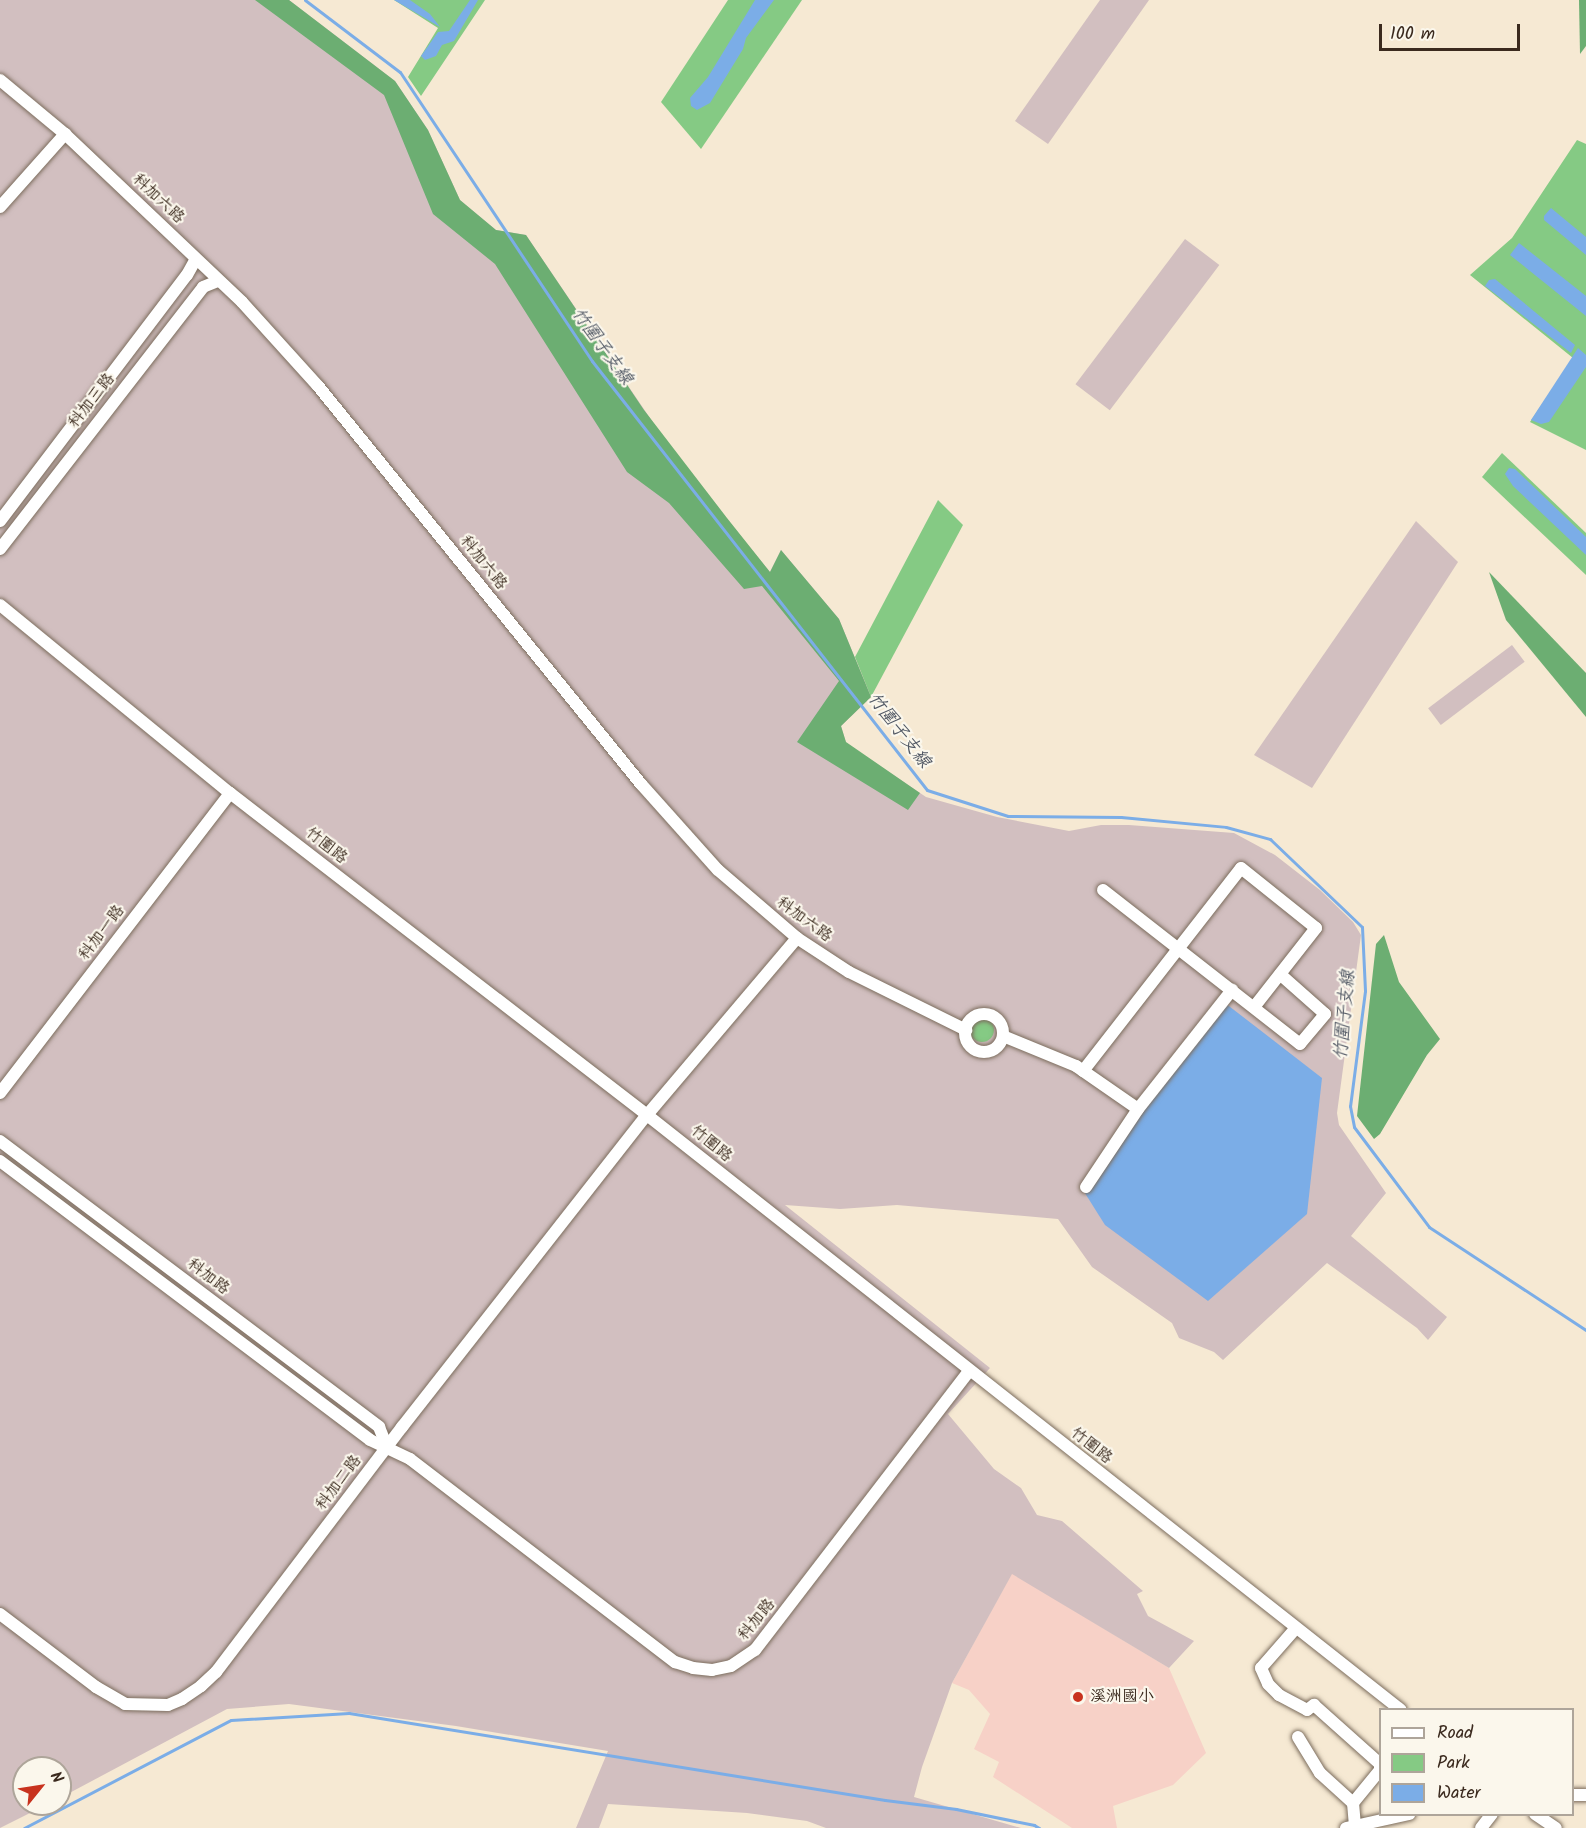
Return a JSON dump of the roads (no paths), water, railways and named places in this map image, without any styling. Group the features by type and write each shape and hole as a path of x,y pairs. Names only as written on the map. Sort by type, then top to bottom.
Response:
{"street":[{"name":"科加六路","path":"0,80 65,134 242,302 318,386 678,828 725,877 797,938 849,972 966,1030"},
{"path":"0,207 65,134"},
{"name":"科加三路","path":"0,521 187,275 195,259"},
{"name":"科加三路","path":"0,549 113,400 203,287 218,281"},
{"name":"竹圍路","path":"0,605 230,793 647,1114 969,1371 1398,1708"},
{"name":"科加一路","path":"0,1093 230,793"},
{"path":"1083,1071 1241,868 1316,928 1254,1007"},
{"path":"1103,890 1300,1044 1325,1014 1280,974"},
{"name":"科加二路","path":"0,1614 96,1687 125,1704 168,1705 183,1699 216,1671 387,1447 647,1114 797,938"},
{"path":"1086,1187 1138,1109 1232,990"},
{"path":"988,1014 1001,1025 1003,1036 991,1050 978,1051 969,1042 966,1030 971,1019 988,1014"},
{"path":"1003,1036 1083,1071 1138,1109"},
{"name":"科加路","path":"0,1141 379,1427 387,1447"},
{"name":"科加路","path":"0,1161 370,1440 410,1459 675,1662 693,1668 721,1669 740,1662 762,1641 969,1371"},
{"path":"1296,1628 1261,1668 1268,1684 1279,1695 1307,1710 1314,1705 1379,1763"},
{"path":"1298,1737 1320,1773 1353,1803"},
{"path":"1379,1771 1353,1803 1351,1827 1404,1816"},
{"path":"1481,1828 1491,1816"},
{"path":"1537,1816 1556,1828"}],"water":[{"path":"394,0 410,0 430,14 440,27"},
{"path":"470,0 478,0 454,41 442,45 436,56 425,60 421,56 438,32 449,31"},
{"path":"755,0 774,0 746,38 743,49 710,103 697,110 691,106 690,98 708,77"},
{"path":"1551,208 1586,237 1586,255 1544,220 1544,216"},
{"path":"1519,243 1586,296 1586,316 1510,255"},
{"path":"1495,279 1575,345 1571,353 1485,286 1489,280"},
{"path":"1578,348 1586,355 1586,367 1549,422 1541,424 1531,420"},
{"path":"1509,468 1515,469 1586,537 1586,555 1513,486 1505,474"},
{"path":"1225,1003 1322,1078 1307,1214 1208,1301 1105,1225 1083,1190"}],"waterway":[{"name":"竹圍子支線","path":"305,0 400,72 592,361 927,790 1008,816 1121,817 1226,827 1270,839 1362,927 1365,991 1350,1106 1354,1127 1429,1227 1586,1330"},
{"path":"24,1828 231,1720 349,1713 885,1800 956,1809 1034,1825 1039,1828"}],"place":[{"name":"溪洲國小","path":"1078,1697"}]}
